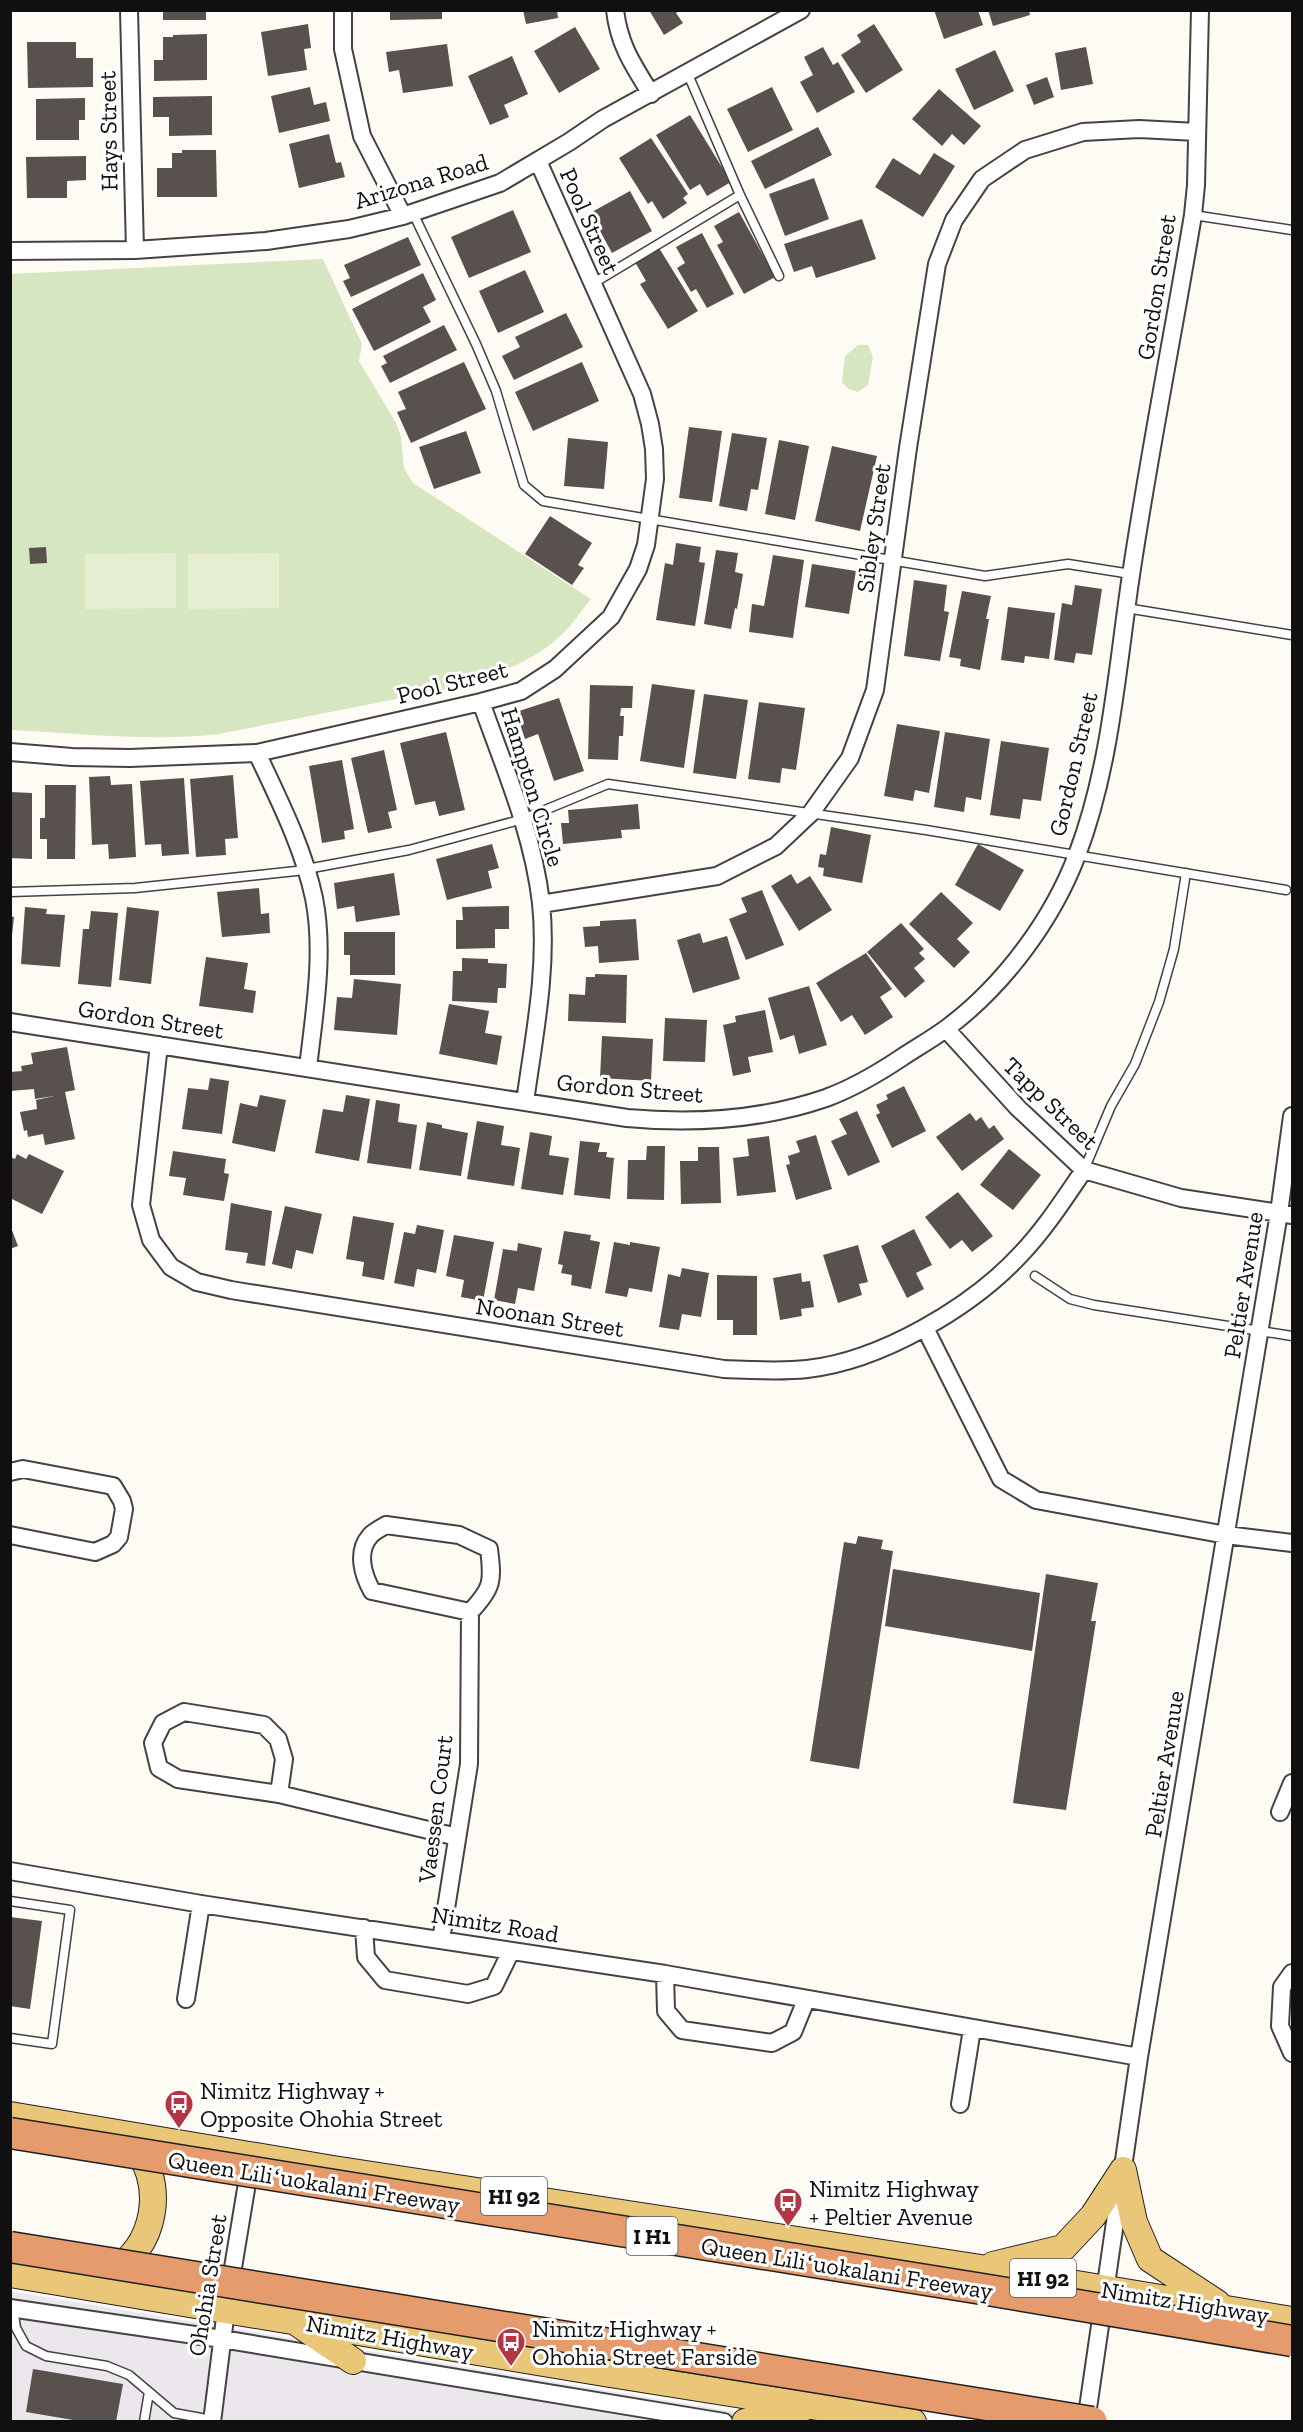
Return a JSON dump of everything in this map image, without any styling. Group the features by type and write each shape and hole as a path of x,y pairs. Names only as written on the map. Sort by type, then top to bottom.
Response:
{"highway":[{"name":"Queen Liliʻuokalani Freeway","path":"10,2133 976,2288 1293,2342"},
{"path":"10,2247 1092,2421"},
{"path":"10,2262 627,2348"}],"main road":[{"name":"Nimitz Highway","path":"10,2115 251,2156 981,2268 1293,2320"},
{"path":"51,2280 86,2279 113,2269 134,2252 147,2234 152,2216 151,2182 132,2144 111,2131"},
{"path":"981,2268 1063,2248 1093,2216 1123,2170"},
{"path":"1123,2170 1134,2222 1150,2259 1226,2309"},
{"name":"Nimitz Highway","path":"10,2274 913,2421"},
{"path":"292,2320 353,2361"},
{"path":"745,2421 816,2406"}],"street":[{"name":"Hays Street","path":"129,10 135,250"},
{"path":"343,10 343,49 362,136 408,215"},
{"name":"Arizona Road","path":"10,251 135,250 225,245 308,236 408,215 500,183 603,119 801,10"},
{"name":"Gordon Street","path":"10,1022 525,1102 658,1120 694,1121 737,1118 789,1108 849,1089 946,1029 1012,964 1059,895 1077,856 1091,812 1106,747 1131,574 1193,215 1200,10"},
{"path":"615,18 625,54 651,94"},
{"name":"Sibley Street","path":"541,904 717,876 776,846 811,813 850,758 875,690 937,264 954,220 982,179 1025,150 1083,132 1139,129 1197,132"},
{"name":"Pool Street","path":"10,752 72,757 130,758 257,753 521,691 555,669 611,617 638,569 651,521 655,479 650,424 642,394 538,161"},
{"name":"Hampton Circle","path":"481,702 523,819 534,861 541,904 543,934 541,983 525,1102"},
{"path":"257,753 290,826 306,869 314,900 317,945 308,1068"},
{"name":"Tapp Street","path":"946,1029 1018,1108 1084,1170 1181,1198 1286,1214"},
{"name":"Noonan Street","path":"159,1045 141,1205 151,1240 171,1267 197,1282 231,1290 724,1369 807,1369 860,1357 925,1328 975,1296 1021,1255 1049,1221 1084,1170"},
{"name":"Peltier Avenue","path":"1086,2421 1139,2056 1260,1331 1286,1214 1293,1116"},
{"path":"925,1328 1001,1479 1036,1500 1226,1535 1293,1543"},
{"path":"10,1472 23,1469 113,1486 124,1509 119,1537 113,1544 94,1552 10,1536"},
{"path":"386,1525 459,1535 489,1549 492,1573 487,1594 470,1612 372,1590 366,1579 361,1560 369,1537 386,1525"},
{"name":"Vaessen Court","path":"441,1940 469,1764 470,1612"},
{"path":"279,1794 284,1759 278,1739 264,1725 184,1712 163,1723 153,1743 159,1768 178,1779 279,1794 457,1837"},
{"path":"1280,1812 1293,1783"},
{"name":"Nimitz Road","path":"10,1871 201,1904 665,1974 972,2029 1139,2056"},
{"path":"186,1999 201,1904"},
{"path":"364,1928 366,1957 385,1980 468,1994 494,1986 511,1951"},
{"path":"1293,1973 1282,1987 1280,2026 1293,2053"},
{"path":"665,1974 666,2012 682,2030 772,2043 793,2032 806,2000"},
{"path":"960,2104 972,2029"},
{"name":"Ohohia Street","path":"212,2421 226,2310 251,2156"},
{"path":"12,2308 222,2339 724,2421"}],"lane":[{"path":"687,72 740,195 779,276"},
{"path":"592,284 740,195"},
{"path":"408,215 476,344 496,391 524,484 543,501 986,576 1068,564 1131,574"},
{"path":"1193,215 1293,230"},
{"path":"1126,608 1293,635"},
{"path":"10,892 156,886 306,869 409,850 523,819 608,784 811,813 1286,890"},
{"path":"1084,1170 1111,1106 1135,1064 1159,1002 1174,949 1186,873"},
{"path":"1035,1275 1070,1299 1094,1305 1293,1336"},
{"path":"10,1901 70,1910 52,2044 10,2038"},
{"path":"12,2308 16,2328 26,2346 46,2356 107,2366 129,2375 174,2414 212,2421"},
{"path":"144,2421 149,2392"}],"shaded area":[{"path":"10,2291 206,2324 790,2421 11,2421"}],"green space":[{"path":"323,259 362,344 359,361 396,423 401,437 404,468 413,483 591,599 567,629 537,654 462,686 219,734 141,737 11,730 10,274"},
{"path":"858,345 868,345 873,357 868,385 858,392 848,389 842,382 845,356"},
{"path":"176,553 176,608 85,609 85,554"},
{"path":"279,553 279,608 188,609 188,554"}],"building":[{"path":"163,10 206,10 206,20 163,20"},
{"path":"390,10 442,10 442,19 390,20"},
{"path":"523,10 557,10 558,18 526,24"},
{"path":"649,10 681,10 676,13 683,23 664,35"},
{"path":"934,10 978,10 983,25 944,39"},
{"path":"988,10 1029,10 1030,15 993,26"},
{"path":"308,24 311,48 304,49 307,70 268,76 261,32"},
{"path":"874,24 903,70 866,93 841,55 861,42 857,35"},
{"path":"575,27 600,69 559,93 534,51"},
{"path":"207,34 207,80 154,81 154,60 163,60 163,37"},
{"path":"27,42 76,42 76,58 93,58 93,87 28,88"},
{"path":"447,44 453,86 403,93 399,70 389,72 386,52"},
{"path":"823,47 833,65 838,62 855,92 817,113 800,82 813,75 804,57"},
{"path":"1086,47 1093,84 1061,90 1055,53"},
{"path":"995,50 1014,91 974,110 955,69"},
{"path":"512,56 528,94 504,105 509,117 490,125 468,76"},
{"path":"1047,77 1054,97 1034,105 1026,85"},
{"path":"310,87 314,105 326,102 330,121 279,133 271,96"},
{"path":"772,87 793,130 748,152 727,109"},
{"path":"939,89 981,126 964,145 952,134 942,146 912,119"},
{"path":"212,96 212,135 169,136 169,117 153,117 153,97"},
{"path":"85,98 85,120 79,120 79,140 36,140 36,99"},
{"path":"690,115 731,182 707,196 700,184 690,190 656,135"},
{"path":"818,127 832,155 765,189 751,161"},
{"path":"329,134 336,163 341,162 345,177 299,188 289,144"},
{"path":"651,138 688,194 683,198 687,203 663,219 652,201 648,204 619,158"},
{"path":"182,150 216,150 217,197 157,197 157,168 172,168 172,153 182,153"},
{"path":"934,153 955,166 923,217 875,187 893,158 920,175"},
{"path":"86,156 86,180 67,181 67,198 27,198 26,157"},
{"path":"814,178 829,219 785,236 769,194"},
{"path":"630,191 652,231 612,253 590,213"},
{"path":"513,210 531,252 469,278 451,237"},
{"path":"739,212 775,277 744,294 717,245 723,242 714,226"},
{"path":"862,219 876,259 816,278 812,266 794,272 784,244"},
{"path":"702,233 734,294 707,308 696,289 691,292 677,268 685,263 676,247"},
{"path":"408,237 421,265 351,297 343,281 350,278 344,265"},
{"path":"659,248 698,311 668,329 640,284 646,281 635,262"},
{"path":"525,270 544,312 498,333 479,291"},
{"path":"423,273 436,300 423,307 431,322 374,351 352,309"},
{"path":"566,313 583,347 514,380 502,356 520,347 515,337"},
{"path":"444,325 457,350 390,383 381,366 387,363 383,356"},
{"path":"464,362 486,409 411,443 397,412 406,409 398,392"},
{"path":"582,362 599,401 533,431 515,392"},
{"path":"689,427 722,431 712,502 679,498"},
{"path":"466,431 481,473 434,489 419,447"},
{"path":"732,433 767,438 758,490 751,489 747,511 719,506"},
{"path":"568,438 608,442 604,489 564,486"},
{"path":"779,440 809,446 795,520 765,514"},
{"path":"832,446 877,456 860,531 815,521"},
{"path":"550,516 592,543 578,565 584,568 572,585 525,554"},
{"path":"676,543 701,547 699,562 705,563 695,626 656,620 665,563 673,565"},
{"path":"46,547 47,563 30,564 29,548"},
{"path":"716,550 738,553 735,572 743,574 731,629 704,624"},
{"path":"773,555 804,560 793,638 749,632 752,604 764,606"},
{"path":"812,564 856,571 849,614 805,607"},
{"path":"914,580 947,585 944,611 949,612 940,661 904,656"},
{"path":"1075,585 1102,589 1092,655 1076,653 1074,663 1054,660 1062,603 1072,605"},
{"path":"962,591 991,596 980,670 960,666 961,659 949,657"},
{"path":"1008,607 1055,613 1049,659 1025,656 1024,663 1001,660"},
{"path":"652,684 695,690 684,768 640,761"},
{"path":"590,685 633,686 632,708 621,708 620,716 624,716 623,736 619,736 618,760 588,759"},
{"path":"704,694 748,700 736,779 693,773"},
{"path":"559,698 584,771 554,781 538,734 525,739 516,712"},
{"path":"759,702 805,708 796,770 782,768 780,783 748,779"},
{"path":"897,724 940,731 929,793 915,790 913,801 884,796"},
{"path":"446,732 465,810 439,816 435,801 415,805 400,743"},
{"path":"945,732 990,739 981,800 966,797 964,812 934,807"},
{"path":"1001,741 1049,748 1041,801 1023,799 1020,819 990,815"},
{"path":"384,750 397,810 388,812 392,828 368,833 351,758"},
{"path":"342,760 354,829 344,831 345,839 322,843 309,766"},
{"path":"233,775 238,838 225,839 226,855 196,857 190,779"},
{"path":"110,776 111,785 132,784 136,857 109,859 108,844 92,845 89,777"},
{"path":"184,778 189,854 162,856 161,844 145,845 140,781"},
{"path":"45,785 76,785 75,859 47,859 47,839 40,839 40,818 45,818"},
{"path":"10,792 32,793 32,859 10,858"},
{"path":"638,804 640,829 621,830 622,838 563,844 561,823 569,823 568,810"},
{"path":"831,827 871,835 862,883 823,876 824,868 818,867 820,854 826,855"},
{"path":"492,844 499,868 488,871 492,888 447,900 436,859"},
{"path":"978,844 1024,870 1000,911 955,885"},
{"path":"394,873 400,915 356,922 354,906 337,909 334,883"},
{"path":"791,874 797,884 810,876 832,910 799,931 771,886"},
{"path":"259,888 261,914 269,913 270,933 222,937 217,892"},
{"path":"762,890 784,945 746,960 729,919 747,912 741,898"},
{"path":"941,892 973,923 957,939 970,952 954,968 909,924"},
{"path":"509,906 509,929 495,929 495,948 456,949 456,920 463,920 462,907"},
{"path":"25,907 47,909 46,914 65,915 60,967 21,964"},
{"path":"127,907 159,911 151,984 119,980"},
{"path":"91,911 118,913 111,987 78,984 83,929 89,929"},
{"path":"10,916 14,917 12,935 10,934"},
{"path":"636,919 639,960 599,963 598,946 585,947 583,927 600,926 600,921"},
{"path":"901,923 924,949 919,953 925,959 914,968 925,981 905,998 867,952"},
{"path":"344,932 395,932 395,975 350,975 350,955 344,955"},
{"path":"700,933 703,943 727,936 740,979 693,993 677,940"},
{"path":"866,953 892,989 880,997 893,1017 865,1035 852,1015 841,1022 816,983"},
{"path":"206,957 248,963 244,989 256,991 253,1013 199,1006"},
{"path":"462,958 488,959 488,963 507,964 506,988 498,988 497,1003 452,1001 453,971 462,971"},
{"path":"595,974 627,975 626,1023 568,1021 569,994 585,995 586,977 595,977"},
{"path":"354,979 401,984 397,1035 334,1030 337,997 352,998"},
{"path":"809,986 827,1045 799,1054 794,1035 780,1040 768,998"},
{"path":"449,1004 489,1011 485,1033 502,1036 497,1065 439,1054"},
{"path":"765,1010 773,1052 748,1057 751,1072 733,1076 723,1025 736,1022 735,1016"},
{"path":"665,1018 707,1020 705,1062 663,1061"},
{"path":"602,1036 653,1039 651,1081 600,1078"},
{"path":"67,1047 75,1090 65,1092 75,1139 45,1145 43,1134 28,1137 27,1130 24,1131 20,1112 37,1109 36,1100 54,1096 35,1099 34,1089 10,1091 10,1072 22,1071 21,1066 33,1064 31,1053"},
{"path":"210,1078 229,1081 222,1134 182,1129 188,1088 208,1090"},
{"path":"904,1086 926,1131 892,1148 876,1115 880,1113 876,1105 888,1099 886,1095"},
{"path":"260,1095 286,1100 275,1152 232,1143 240,1103 257,1107"},
{"path":"346,1095 370,1099 359,1161 315,1153 323,1109 343,1112"},
{"path":"376,1100 400,1104 398,1122 417,1125 411,1169 367,1163"},
{"path":"857,1111 880,1162 848,1176 831,1141 847,1134 839,1119"},
{"path":"970,1113 976,1121 981,1117 989,1129 994,1125 1004,1139 962,1171 936,1137"},
{"path":"477,1121 504,1126 501,1145 520,1148 514,1186 467,1179"},
{"path":"427,1122 442,1125 442,1128 468,1133 461,1176 419,1170"},
{"path":"530,1132 552,1136 549,1155 569,1158 563,1195 521,1189"},
{"path":"816,1135 832,1189 796,1200 786,1165 790,1164 788,1156 800,1152 796,1141"},
{"path":"769,1136 776,1192 737,1196 733,1158 749,1156 747,1139"},
{"path":"580,1141 600,1143 598,1152 607,1152 606,1157 614,1158 610,1199 574,1195"},
{"path":"647,1146 665,1146 664,1200 627,1199 628,1160 646,1160"},
{"path":"698,1147 719,1147 721,1203 681,1204 680,1161 698,1161"},
{"path":"1009,1149 1041,1175 1013,1210 980,1185"},
{"path":"173,1151 226,1159 224,1173 229,1174 224,1201 183,1195 186,1178 169,1176"},
{"path":"17,1154 26,1159 29,1154 64,1171 42,1214 10,1198 10,1157 15,1159"},
{"path":"958,1192 993,1236 972,1252 962,1240 950,1249 925,1217"},
{"path":"231,1203 272,1211 265,1266 246,1263 248,1253 225,1250"},
{"path":"285,1206 322,1214 313,1254 296,1250 292,1269 272,1264"},
{"path":"353,1216 394,1223 384,1280 362,1276 364,1262 346,1259"},
{"path":"10,1225 18,1246 10,1249"},
{"path":"417,1225 444,1230 436,1273 417,1269 414,1287 394,1283 404,1232 415,1234"},
{"path":"914,1229 932,1265 916,1273 924,1289 907,1298 881,1246"},
{"path":"564,1231 591,1235 590,1240 600,1242 591,1289 571,1285 572,1275 561,1273 563,1265 558,1264"},
{"path":"454,1235 494,1242 483,1301 461,1297 464,1280 446,1276"},
{"path":"614,1242 660,1247 652,1292 629,1288 627,1297 605,1293"},
{"path":"518,1243 542,1248 534,1291 518,1288 515,1304 494,1300 503,1249 517,1251"},
{"path":"858,1245 868,1282 859,1284 862,1295 838,1303 823,1255"},
{"path":"682,1268 709,1273 701,1317 682,1314 679,1330 659,1327 668,1274 680,1277"},
{"path":"801,1273 802,1282 810,1281 814,1307 801,1309 802,1316 780,1320 773,1278"},
{"path":"717,1275 757,1276 757,1335 733,1335 733,1320 717,1320"},
{"path":"858,1536 883,1540 881,1549 893,1551 859,1769 810,1761 844,1542 856,1544"},
{"path":"893,1569 1040,1593 1032,1651 885,1626"},
{"path":"1046,1574 1098,1583 1091,1621 1096,1621 1066,1810 1013,1803"},
{"path":"10,1917 42,1921 30,2009 10,2006"},
{"path":"33,2369 123,2384 116,2422 85,2422 26,2412"}],"place":[{"name":"Nimitz Highway + Opposite Ohohia Street","path":"179,2130"},
{"name":"Nimitz Highway + Peltier Avenue","path":"788,2228"},
{"name":"Nimitz Highway + Ohohia Street Farside","path":"511,2368"}]}
